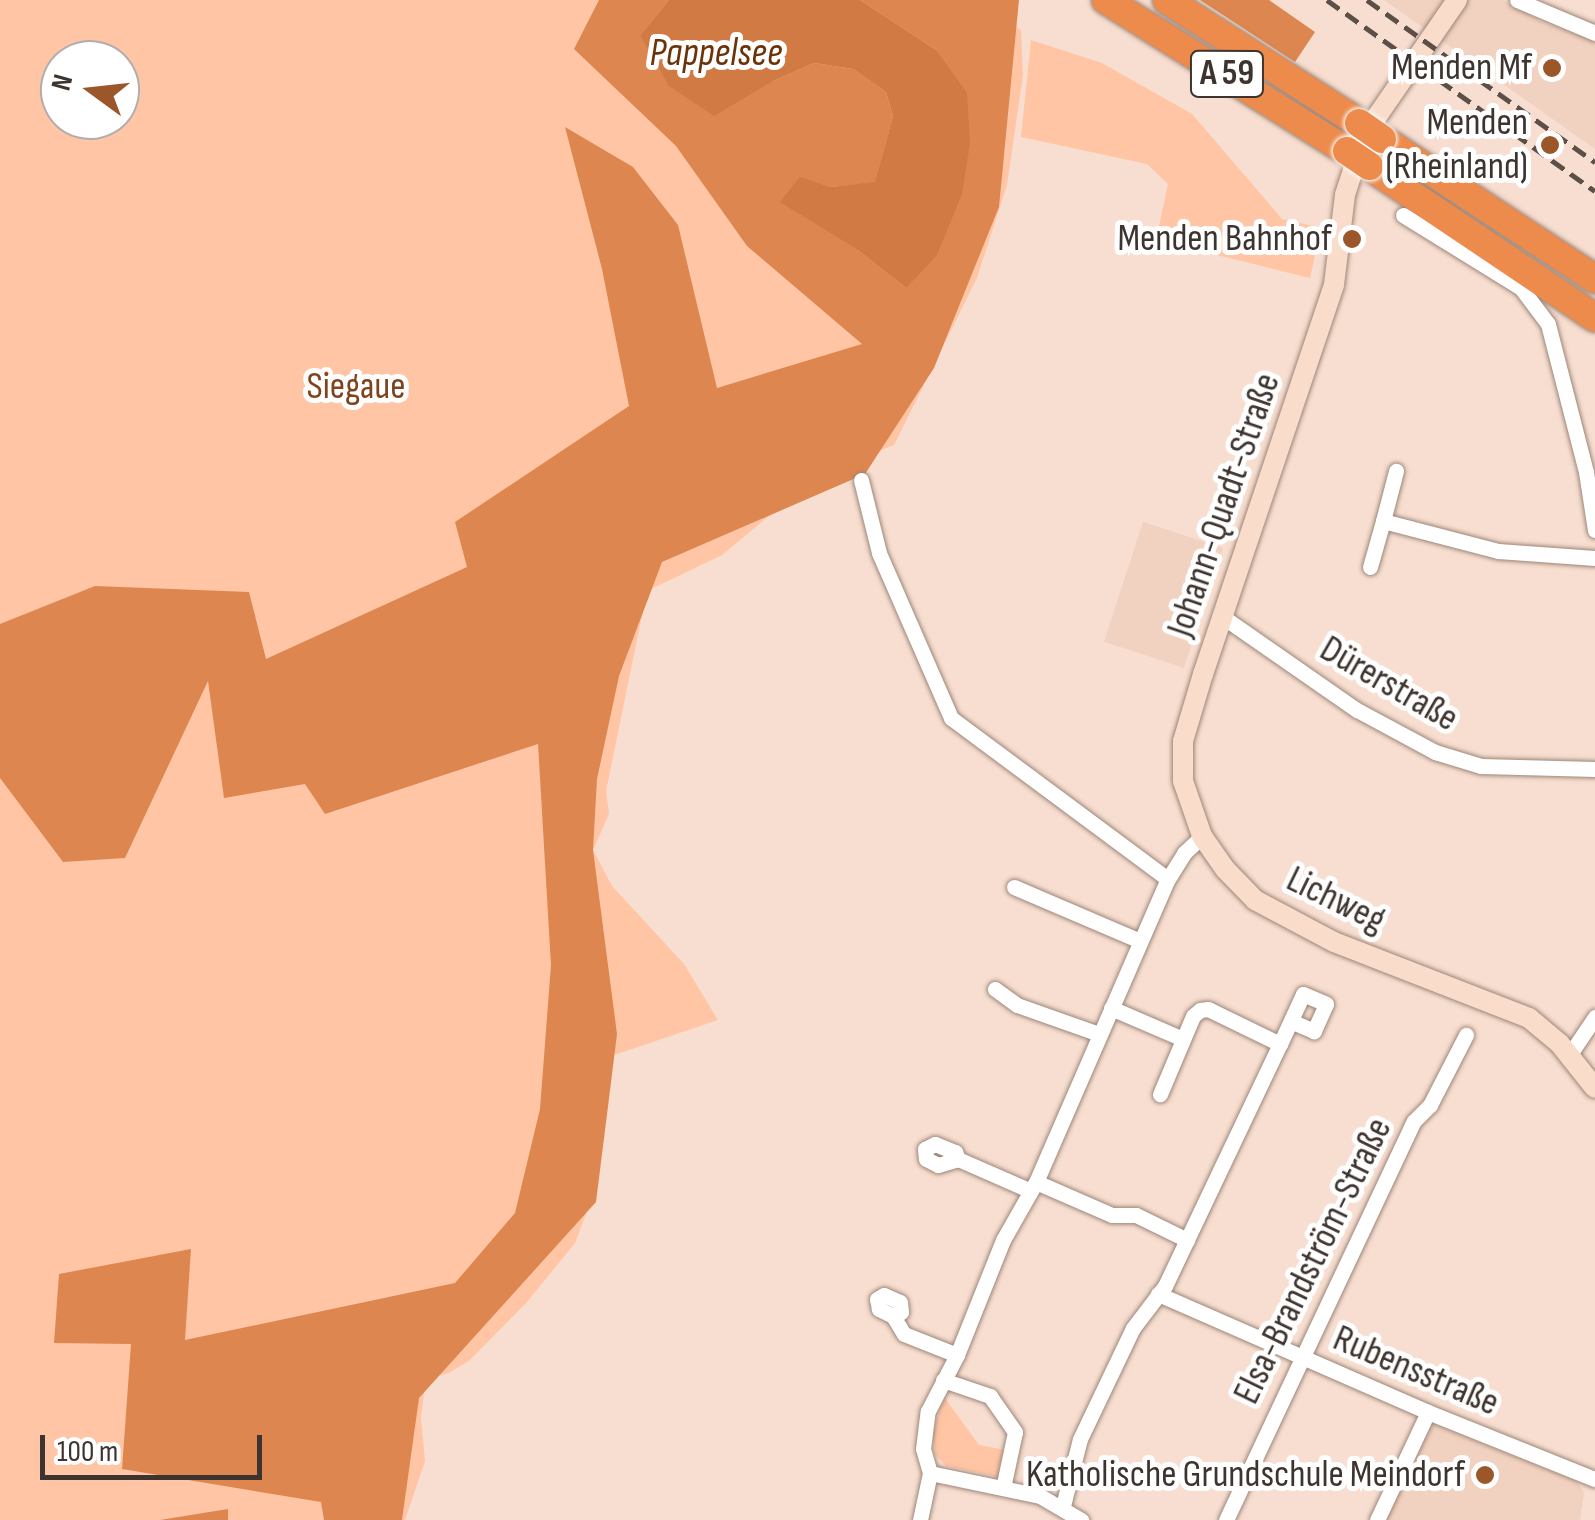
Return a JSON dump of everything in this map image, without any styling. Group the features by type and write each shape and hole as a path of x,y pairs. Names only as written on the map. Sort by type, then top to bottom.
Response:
{"highway":[{"name":"A 59","path":"1106,0 1358,159 1595,318"},
{"name":"A 59","path":"1166,0 1595,279"}],"main road":[{"name":"Johann-Quadt-Straße","path":"1202,836 1183,781 1184,741 1324,321 1334,285 1345,195 1376,118 1457,0"},
{"name":"Lichweg","path":"1202,836 1237,883 1281,917 1334,942 1529,1018 1570,1054 1595,1088"}],"street":[{"path":"1516,0 1595,33"},
{"path":"1403,215 1521,288 1548,324 1581,452 1595,530"},
{"path":"1370,566 1396,471"},
{"path":"861,480 879,553 952,718 1168,879"},
{"path":"1383,521 1498,551 1595,558"},
{"name":"Dürerstraße","path":"1223,617 1357,710 1435,752 1480,766 1595,769"},
{"path":"920,1520 930,1473 923,1431 943,1380 1168,879 1202,836"},
{"path":"1014,887 1140,941"},
{"path":"996,989 1017,1005 1099,1034"},
{"path":"1111,1008 1183,1039"},
{"path":"1160,1094 1194,1016 1208,1009 1280,1044"},
{"path":"1570,1054 1595,1017"},
{"path":"1063,1506 1080,1440 1132,1328 1158,1294 1186,1240 1291,1021"},
{"name":"Elsa-Brandström-Straße","path":"1226,1520 1414,1121 1430,1105 1466,1034"},
{"path":"958,1159 1112,1214 1136,1215 1186,1240"},
{"name":"Rubensstraße","path":"1158,1294 1428,1412 1595,1479"},
{"path":"893,1316 904,1334 957,1356"},
{"path":"943,1380 990,1396 1015,1432 1003,1488"},
{"path":"1377,1520 1428,1412"},
{"path":"930,1473 1003,1488 1063,1506 1081,1520"}],"shaded area":[{"path":"599,0 669,0 640,35 773,81 814,63 853,69 886,92 893,116 875,183 831,187 800,178 855,248 906,288 936,50 860,0 1019,0 999,207 934,368 865,474 662,562 619,676 597,779 593,850 617,1034 596,1202 419,1398 402,1520 324,1520 321,1502 122,1469 131,1344 54,1343 59,1274 191,1249 185,1340 455,1283 515,1213 540,1109 551,965 538,744 325,814 305,784 224,798 208,681 125,858 63,862 0,778 0,624 95,586 249,592 266,659 467,567 455,522 629,406 602,269 565,127 633,167 678,225 717,388 862,344 747,246 676,146 574,49"},
{"path":"1200,0 1269,0 1315,32 1295,62"},
{"path":"1384,0 1503,0 1544,23 1595,41 1595,149"},
{"path":"1143,522 1223,548 1184,668 1104,642"},
{"name":"Katholische Grundschule Meindorf","path":"1432,1424 1576,1481 1584,1492 1580,1520 1385,1520"},
{"path":"228,1509 228,1520 160,1520"}],"green space":[{"name":"Siegaue","path":"0,0 967,0 994,11 1021,30 1023,75 1007,185 977,278 894,445 857,460 769,516 722,555 647,591 606,791 609,814 593,850 612,886 684,964 718,1020 614,1055 604,1139 589,1206 575,1243 527,1302 470,1360 449,1373 426,1378 421,1417 425,1461 405,1520 0,1520"},
{"path":"1031,40 1102,63 1192,114 1282,219 1321,228 1310,278 1156,240 1168,184 1147,164 1021,137"},
{"path":"944,1397 979,1445 1005,1450 999,1477 946,1466 935,1454 933,1432"}],"water":[{"name":"Pappelsee","path":"669,0 860,0 936,50 967,93 970,143 962,194 937,255 906,288 855,248 780,202 800,177 831,187 875,182 893,116 886,92 853,69 814,63 773,81 714,116 669,86 640,35"}],"railway":[{"path":"1327,0 1595,191"},
{"path":"1367,0 1595,162"}],"place":[{"name":"Menden Mf","path":"1552,68"},
{"name":"Menden (Rheinland)","path":"1550,145"},
{"name":"Menden Bahnhof","path":"1352,239"},
{"name":"Katholische Grundschule Meindorf","path":"1485,1475"}]}
